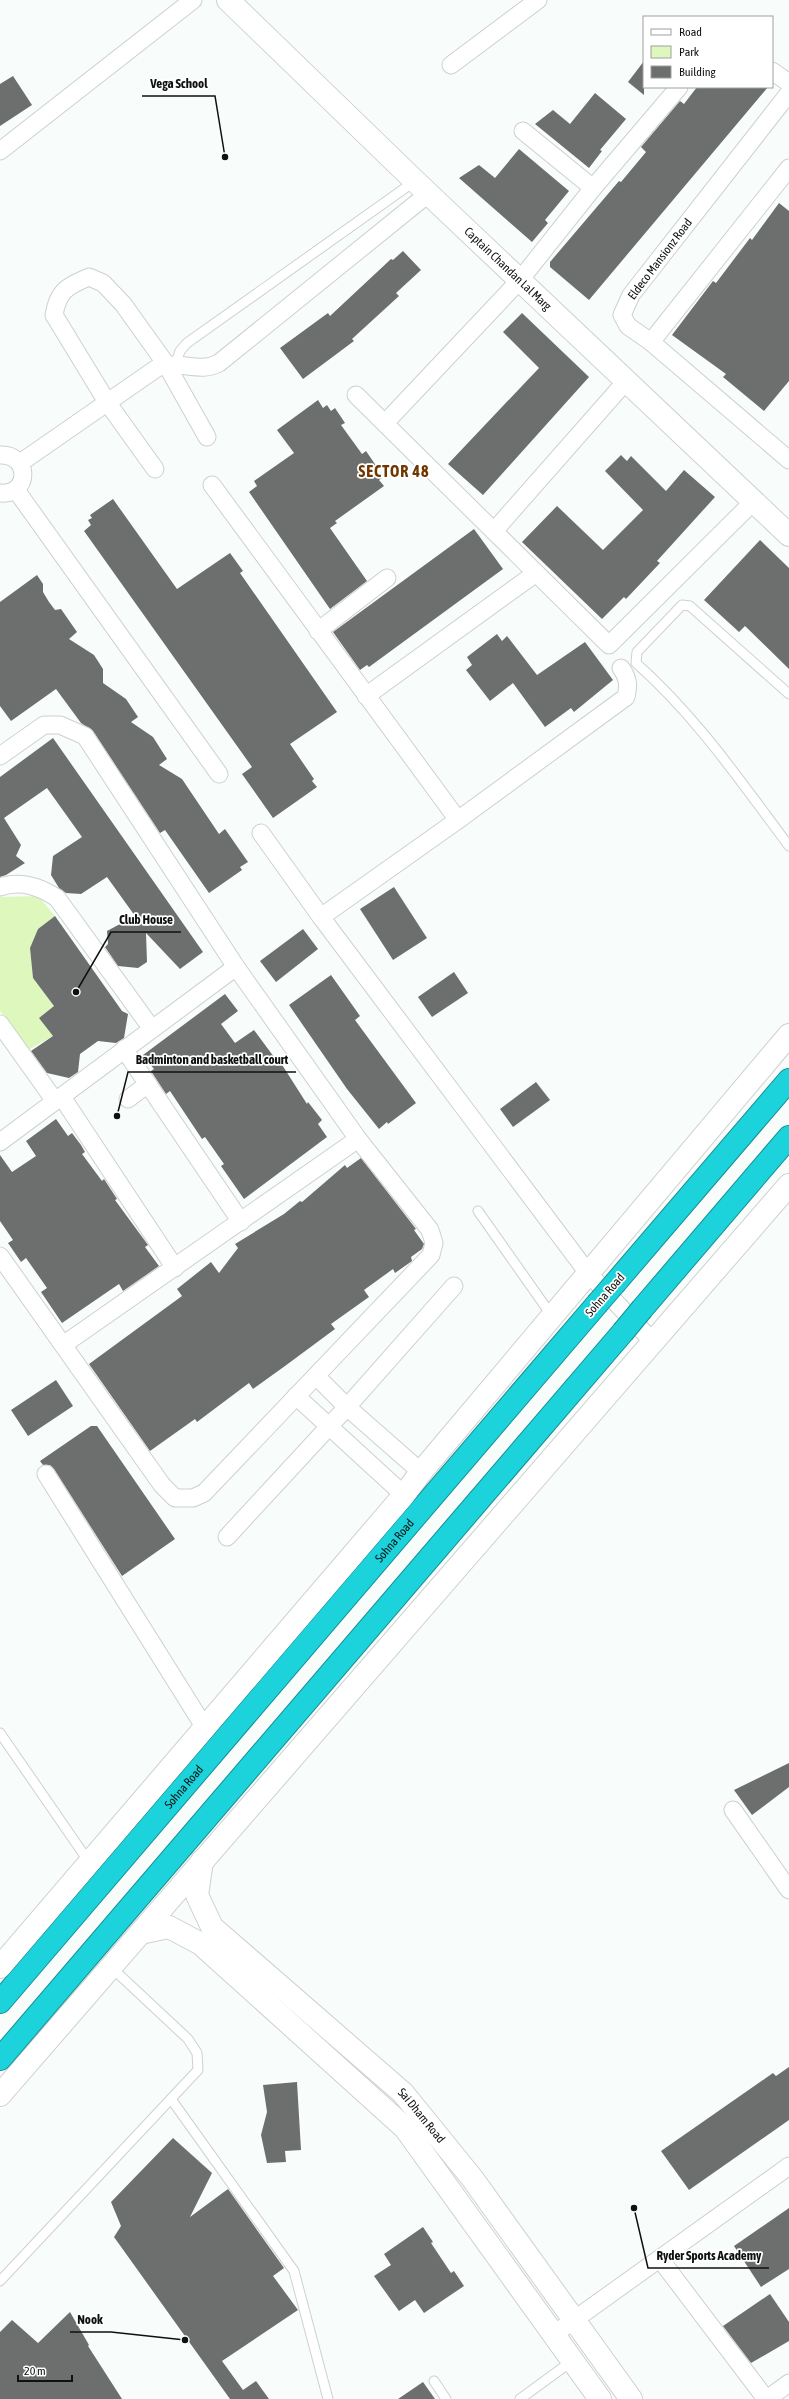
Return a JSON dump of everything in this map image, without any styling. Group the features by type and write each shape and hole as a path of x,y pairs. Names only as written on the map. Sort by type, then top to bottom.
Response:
{"highway":[{"name":"Sohna Road","path":"0,2002 789,1080"},
{"path":"0,2059 789,1137"}],"main road":[{"name":"Captain Chandan Lal Marg","path":"228,0 421,188 627,380 789,535"},
{"path":"2,1960 89,1862 404,1495 421,1472 789,1035"},
{"path":"0,2095 789,1185"},
{"name":"Sai Dham Road","path":"202,1861 198,1895 212,1927 404,2093 472,2178 631,2399"},
{"name":"Sai Dham Road","path":"140,1933 169,1927 200,1944 405,2128 600,2399"}],"street":[{"path":"0,151 193,0"},
{"path":"451,65 538,0"},
{"path":"773,72 789,83"},
{"path":"385,424 520,280 593,188 678,88"},
{"name":"Eldeco Mansionz Road","path":"786,453 651,342 628,326 622,314 630,295 789,93"},
{"path":"523,130 593,188"},
{"path":"651,342 789,168"},
{"path":"20,463 107,402 171,364 202,368 219,363 421,188"},
{"path":"155,469 107,402 54,315 57,299 72,284 89,277 103,284 124,304 171,364 207,437"},
{"path":"494,531 627,380"},
{"path":"356,395 609,645 754,501"},
{"path":"0,455 12,456 20,463 24,472 22,482 8,492 219,774"},
{"path":"212,485 458,820"},
{"path":"366,696 536,573"},
{"path":"318,631 387,578"},
{"path":"321,917 458,820 626,697 629,686 626,675 621,668"},
{"path":"0,756 44,726 60,725 85,736 236,967 358,1138 430,1230 434,1243 431,1255 204,1493 193,1498 175,1498 162,1485 0,1256"},
{"path":"260,832 321,917 588,1274 653,1342"},
{"path":"0,887 12,883 29,885 43,889 57,898 152,1029"},
{"path":"0,1142 236,967"},
{"path":"0,1024 59,1099 175,1268"},
{"path":"124,1049 241,1222"},
{"path":"128,1099 148,1084"},
{"path":"63,1345 241,1222 358,1138"},
{"path":"227,1537 347,1407 454,1286"},
{"path":"316,1376 347,1407 421,1472"},
{"path":"296,1396 328,1427 404,1495"},
{"path":"46,1474 204,1728"},
{"path":"733,1810 789,1890"},
{"path":"302,2037 318,2018"},
{"path":"554,2335 789,2166"},
{"path":"660,2259 766,2399 789,2383"}],"lane":[{"path":"171,364 187,343 421,188"},
{"path":"789,694 690,606 682,605 637,652 636,663 682,706 789,846"},
{"path":"478,1211 552,1316"},
{"path":"0,1733 89,1862"},
{"path":"0,2281 198,2070 197,2053 188,2039 111,1967"},
{"path":"171,2099 294,2271 328,2399"},
{"path":"520,2399 572,2361"},
{"path":"434,2381 446,2399"}],"green space":[{"path":"38,896 55,916 38,929 30,948 33,978 54,1006 39,1018 53,1036 28,1050 0,1011 0,897"}],"building":[{"path":"643,62 644,95 628,82"},
{"path":"13,76 32,105 0,126 0,84"},
{"path":"696,88 767,88 589,300 550,267 550,262 619,181 621,182 646,152 641,147 680,101 684,104"},
{"path":"595,93 626,119 600,150 602,151 589,168 535,124 553,110 570,124"},
{"path":"519,149 569,191 545,220 548,223 532,242 459,178 479,165 495,178"},
{"path":"779,203 789,211 789,381 764,411 723,377 726,374 672,335 713,281 716,283 750,238 752,240"},
{"path":"403,251 421,270 396,293 399,296 352,339 354,341 303,379 280,348 328,313 330,316 391,259 393,260"},
{"path":"522,313 589,377 483,495 448,464 539,368 503,332"},
{"path":"318,400 323,408 327,405 331,411 335,408 345,423 341,425 362,454 366,451 379,470 377,471 382,478 379,480 384,486 335,521 337,523 330,528 367,581 330,609 249,492 257,486 254,481 294,453 277,430"},
{"path":"621,455 627,461 631,456 666,491 684,470 715,497 657,561 660,563 626,599 624,597 602,619 522,542 557,506 603,550 643,510 605,471"},
{"path":"113,499 177,589 230,553 243,571 240,573 337,712 290,744 314,779 312,781 317,787 273,818 242,774 252,767 84,531 91,525 88,520 92,518 90,515"},
{"path":"474,529 503,569 369,667 367,665 360,670 333,632"},
{"path":"760,540 789,568 789,669 745,626 739,632 704,600"},
{"path":"37,575 43,584 43,592 49,602 55,610 61,609 77,632 69,639 94,655 103,669 103,683 126,699 138,717 131,722 153,737 167,759 159,765 182,779 219,834 225,829 248,862 240,867 242,870 209,893 165,830 160,833 93,731 81,723 56,689 11,721 0,706 0,602"},
{"path":"497,634 502,641 507,636 537,675 585,642 613,680 574,712 571,708 545,727 513,683 490,701 466,670 472,665 467,657"},
{"path":"53,738 203,952 180,969 146,933 147,962 138,968 118,966 105,947 108,944 107,931 135,916 107,877 81,894 66,893 59,888 51,875 53,856 82,837 47,788 4,818 21,845 16,856 25,863 0,877 0,777"},
{"path":"394,887 427,938 393,960 360,909"},
{"path":"55,916 122,1011 128,1014 124,1038 116,1043 98,1041 80,1054 78,1072 69,1078 47,1073 31,1051 53,1036 39,1018 54,1006 33,978 30,948 38,929"},
{"path":"303,929 318,949 276,982 260,961"},
{"path":"454,972 468,993 432,1017 418,997"},
{"path":"331,975 360,1016 355,1020 416,1103 379,1129 347,1089 289,1005"},
{"path":"225,994 238,1011 221,1024 235,1043 254,1030 274,1057 279,1060 307,1104 308,1102 322,1120 318,1124 327,1137 244,1199 221,1166 224,1164 205,1137 202,1139 170,1091 166,1094 151,1071 154,1069 143,1055"},
{"path":"536,1082 550,1100 513,1127 500,1109"},
{"path":"56,1119 68,1136 72,1133 81,1145 85,1152 82,1154 102,1181 104,1179 117,1199 115,1200 148,1245 145,1247 159,1266 123,1291 119,1284 62,1323 41,1292 47,1288 26,1258 21,1262 8,1243 13,1240 0,1221 0,1155 12,1172 36,1156 26,1141"},
{"path":"361,1158 416,1229 414,1230 424,1244 422,1249 411,1257 412,1261 395,1273 393,1269 364,1290 369,1297 331,1324 335,1329 253,1389 249,1383 197,1422 195,1419 150,1451 89,1364 182,1296 177,1289 211,1262 219,1273 238,1248 235,1244 284,1214 300,1201 302,1202 345,1165 347,1168"},
{"path":"56,1380 73,1406 28,1436 11,1410"},
{"path":"91,1426 97,1426 175,1539 122,1576 54,1469 50,1465 43,1465 40,1461"},
{"path":"789,1763 789,1787 752,1815 734,1790"},
{"path":"789,2067 789,2120 689,2190 661,2151 773,2073 776,2076"},
{"path":"297,2082 301,2150 285,2151 286,2162 267,2163 261,2135 267,2112 263,2085"},
{"path":"173,2138 212,2173 190,2217 228,2189 284,2268 273,2276 298,2310 222,2361 243,2390 256,2381 269,2399 230,2399 114,2237 121,2226 111,2202"},
{"path":"789,2208 789,2269 761,2287 734,2246"},
{"path":"423,2227 433,2242 431,2243 451,2273 454,2271 464,2286 424,2313 415,2300 399,2311 374,2276 391,2265 384,2254"},
{"path":"770,2294 789,2322 789,2341 751,2363 723,2326"},
{"path":"70,2312 89,2345 88,2346 122,2399 0,2399 0,2332 12,2320 38,2343"},
{"path":"423,2382 435,2399 398,2399"}],"place":[{"name":"Vega School","path":"225,157"},
{"name":"Club House","path":"76,992"},
{"name":"Badminton and basketball court","path":"117,1116"},
{"name":"Ryder Sports Academy","path":"634,2208"},
{"name":"Nook","path":"185,2340"}],"district":[{"name":"SECTOR 48","path":"394,471"}]}
